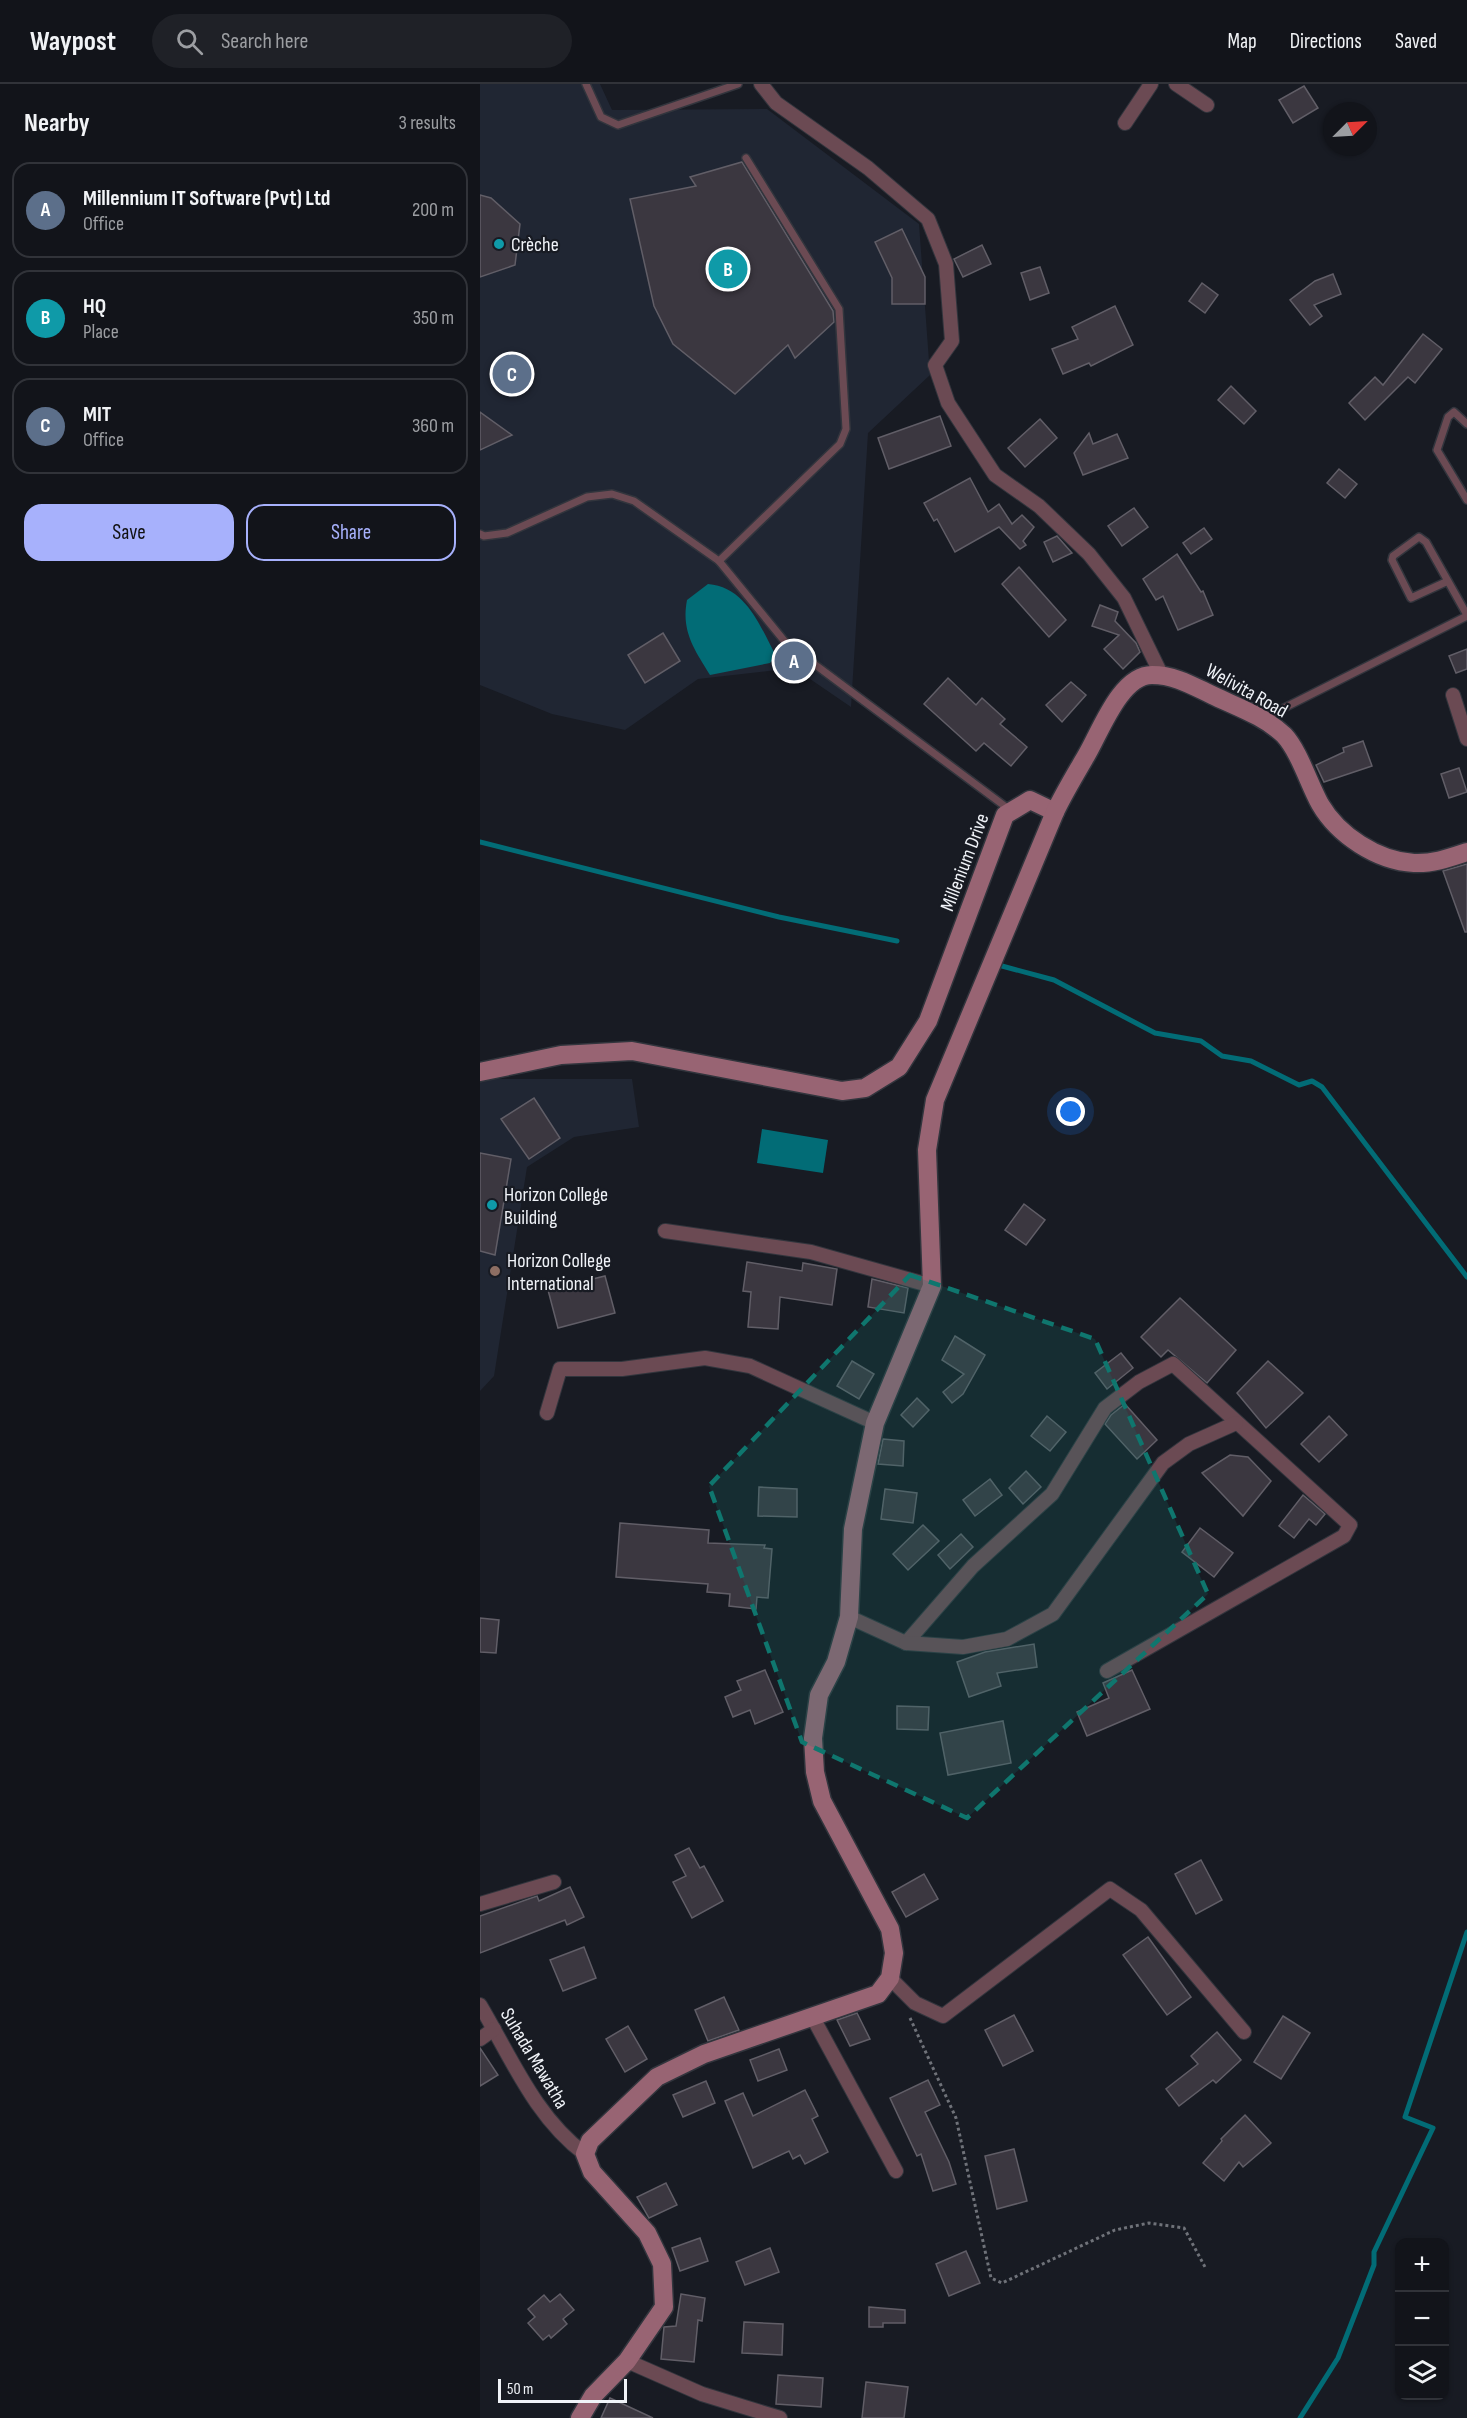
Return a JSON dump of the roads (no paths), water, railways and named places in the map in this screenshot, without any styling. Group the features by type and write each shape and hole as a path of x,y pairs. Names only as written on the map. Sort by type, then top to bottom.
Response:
{"street":[{"path":"761,84 776,103 868,168 928,219 946,264 952,341 935,365 948,403 995,475 1039,506 1089,554 1124,598 1162,676"},
{"path":"1125,123 1151,84"},
{"path":"1176,84 1207,105"},
{"name":"Welivita Road","path":"932,1286 927,1150 935,1100 1055,812 1118,698 1133,682 1143,677 1178,678 1262,719 1285,737 1320,804 1334,824 1353,840 1377,852 1412,863 1438,861 1467,852"},
{"path":"1453,695 1467,739"},
{"path":"1010,810 1030,800 1055,812"},
{"name":"Millenium Drive","path":"480,1072 561,1055 632,1051 842,1091 865,1088 899,1067 928,1022 1005,815 1010,810"},
{"path":"580,2418 593,2396 627,2361 664,2307 662,2264 647,2233 592,2172 585,2154 590,2141 657,2077 704,2054 878,1994 890,1978 894,1953 890,1929 822,1801 815,1772 813,1738 819,1695 836,1662 849,1617 853,1529 875,1423 932,1286 811,1252 665,1231"},
{"path":"547,1413 560,1369 622,1369 705,1358 750,1366 875,1423"},
{"path":"906,1642 973,1566 1052,1494 1105,1408 1139,1382 1173,1364 1350,1525 1344,1536 1107,1671"},
{"path":"849,1617 906,1642 963,1647 1007,1639 1053,1614 1163,1463 1189,1444 1236,1423"},
{"path":"480,1904 554,1881"},
{"path":"890,1978 915,2003 943,2016 1110,1889 1141,1910 1244,2032"},
{"name":"Suhada Mawatha","path":"480,2005 508,2059 554,2127 585,2154"},
{"path":"812,2016 896,2171"},
{"path":"480,2039 494,2029"},
{"path":"627,2361 702,2394 780,2418"}],"lane":[{"path":"586,84 601,117 618,125 738,84"},
{"path":"719,561 840,444 846,429 839,309 746,158"},
{"path":"1467,424 1454,412 1448,417 1437,450 1467,500"},
{"name":"Millenium Drive","path":"480,534 484,536 507,533 587,497 612,494 634,501 719,561 786,643 1010,810"},
{"path":"1262,719 1467,615 1448,580 1423,538 1419,537 1392,556 1411,598 1448,580"}],"water":[{"path":"708,584 732,592 750,610 776,656 770,663 710,675 690,639 686,621 687,600"},
{"path":"762,1129 828,1140 823,1173 757,1163"}],"waterway":[{"path":"480,842 779,917 897,941"},
{"path":"1002,966 1054,980 1155,1033 1201,1041 1222,1056 1251,1061 1299,1085 1312,1081 1322,1087 1467,1277"},
{"path":"1300,2418 1338,2358 1374,2265 1374,2252 1433,2128 1405,2117 1467,1932"}],"place":[{"name":"Crèche","path":"499,244"},
{"name":"HQ","path":"728,269"},
{"name":"MIT","path":"512,374"},
{"name":"Millennium IT Software (Pvt) Ltd","path":"794,661"},
{"name":"Horizon College Building","path":"492,1205"},
{"name":"Horizon College International","path":"495,1271"}]}
